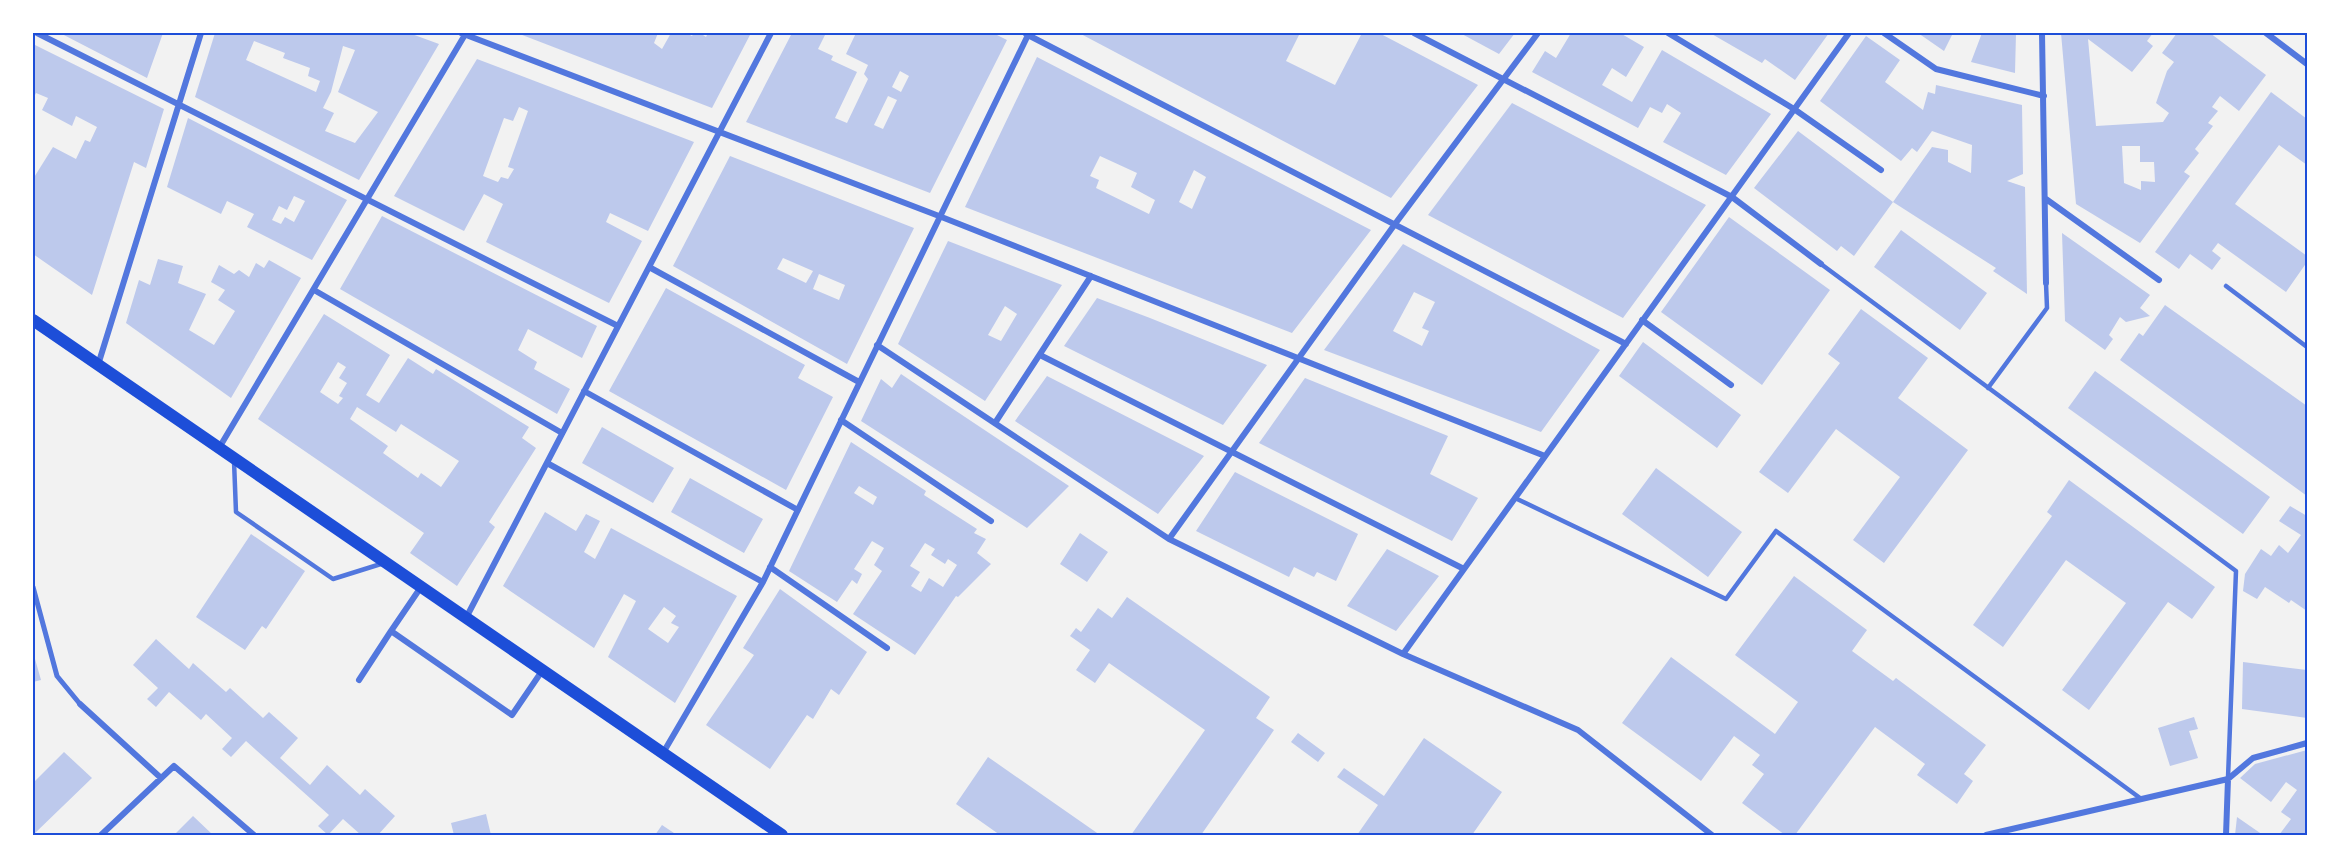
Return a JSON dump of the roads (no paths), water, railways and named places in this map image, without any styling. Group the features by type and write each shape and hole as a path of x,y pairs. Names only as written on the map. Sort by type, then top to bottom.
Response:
{"main road":[{"path":"33,320 783,835"}],"street":[{"path":"37,33 618,326"},
{"path":"98,365 201,33"},
{"path":"466,618 771,33"},
{"path":"1414,33 1732,197 1821,264"},
{"path":"1169,539 1395,224 1538,33"},
{"path":"1668,33 1794,109 1881,170"},
{"path":"1403,654 1849,33"},
{"path":"1884,33 1936,69 2044,96"},
{"path":"2042,33 2046,283"},
{"path":"2266,33 2306,61"},
{"path":"219,448 464,34 939,216 1545,456"},
{"path":"663,753 763,582 1027,34 1626,344"},
{"path":"2046,199 2159,280"},
{"path":"649,267 859,382"},
{"path":"995,423 1091,276"},
{"path":"314,290 562,433"},
{"path":"1642,320 1731,386"},
{"path":"877,345 1169,539 1403,654 1578,730 1712,835"},
{"path":"1040,354 1464,569"},
{"path":"584,391 798,510"},
{"path":"841,420 991,521"},
{"path":"547,464 763,582"},
{"path":"770,567 887,648"},
{"path":"33,587 57,676 80,704 161,778"},
{"path":"360,680 421,587"},
{"path":"391,631 512,715 543,670"},
{"path":"1986,835 2228,779 2253,758 2307,743"},
{"path":"101,835 174,766 254,835"},
{"path":"2226,835 2228,779"}],"lane":[{"path":"1821,264 2236,571 2228,779"},
{"path":"1988,388 2047,308 2046,283"},
{"path":"2226,286 2307,347"},
{"path":"234,458 236,512 333,579 386,562"},
{"path":"1515,498 1726,599 1776,531 2140,798"}]}
